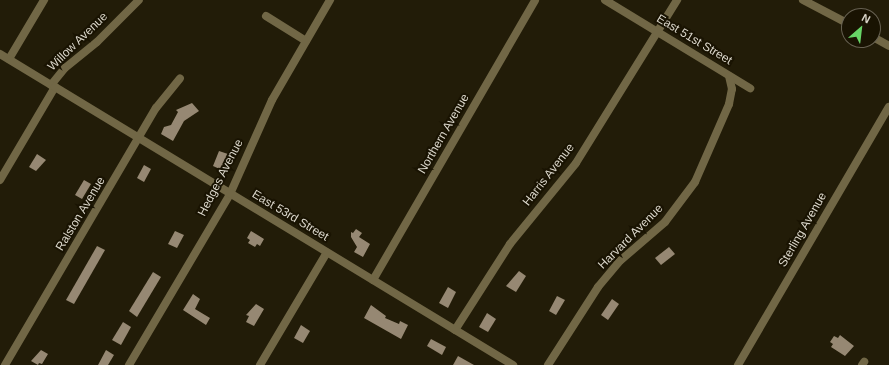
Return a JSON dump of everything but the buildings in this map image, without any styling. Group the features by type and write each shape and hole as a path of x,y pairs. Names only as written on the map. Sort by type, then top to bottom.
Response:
{"street":[{"path":"9,59 44,0"},
{"name":"Willow Avenue","path":"0,180 53,86 65,68 97,42 139,0"},
{"name":"Hedges Avenue","path":"129,365 230,194 272,100 330,0"},
{"name":"Northern Avenue","path":"373,280 535,0"},
{"name":"East 51st Street","path":"605,0 750,88"},
{"name":"Harris Avenue","path":"455,330 510,244 576,162 659,33 677,0"},
{"path":"803,0 841,20"},
{"path":"266,16 306,41"},
{"name":"East 53rd Street","path":"0,54 513,365"},
{"name":"Harvard Avenue","path":"548,365 598,287 621,260 665,222 695,182 729,104 732,89 729,76"},
{"name":"Ralston Avenue","path":"5,365 156,108 180,78"},
{"name":"Sterling Avenue","path":"738,365 889,108"},
{"path":"260,365 327,252"}]}
